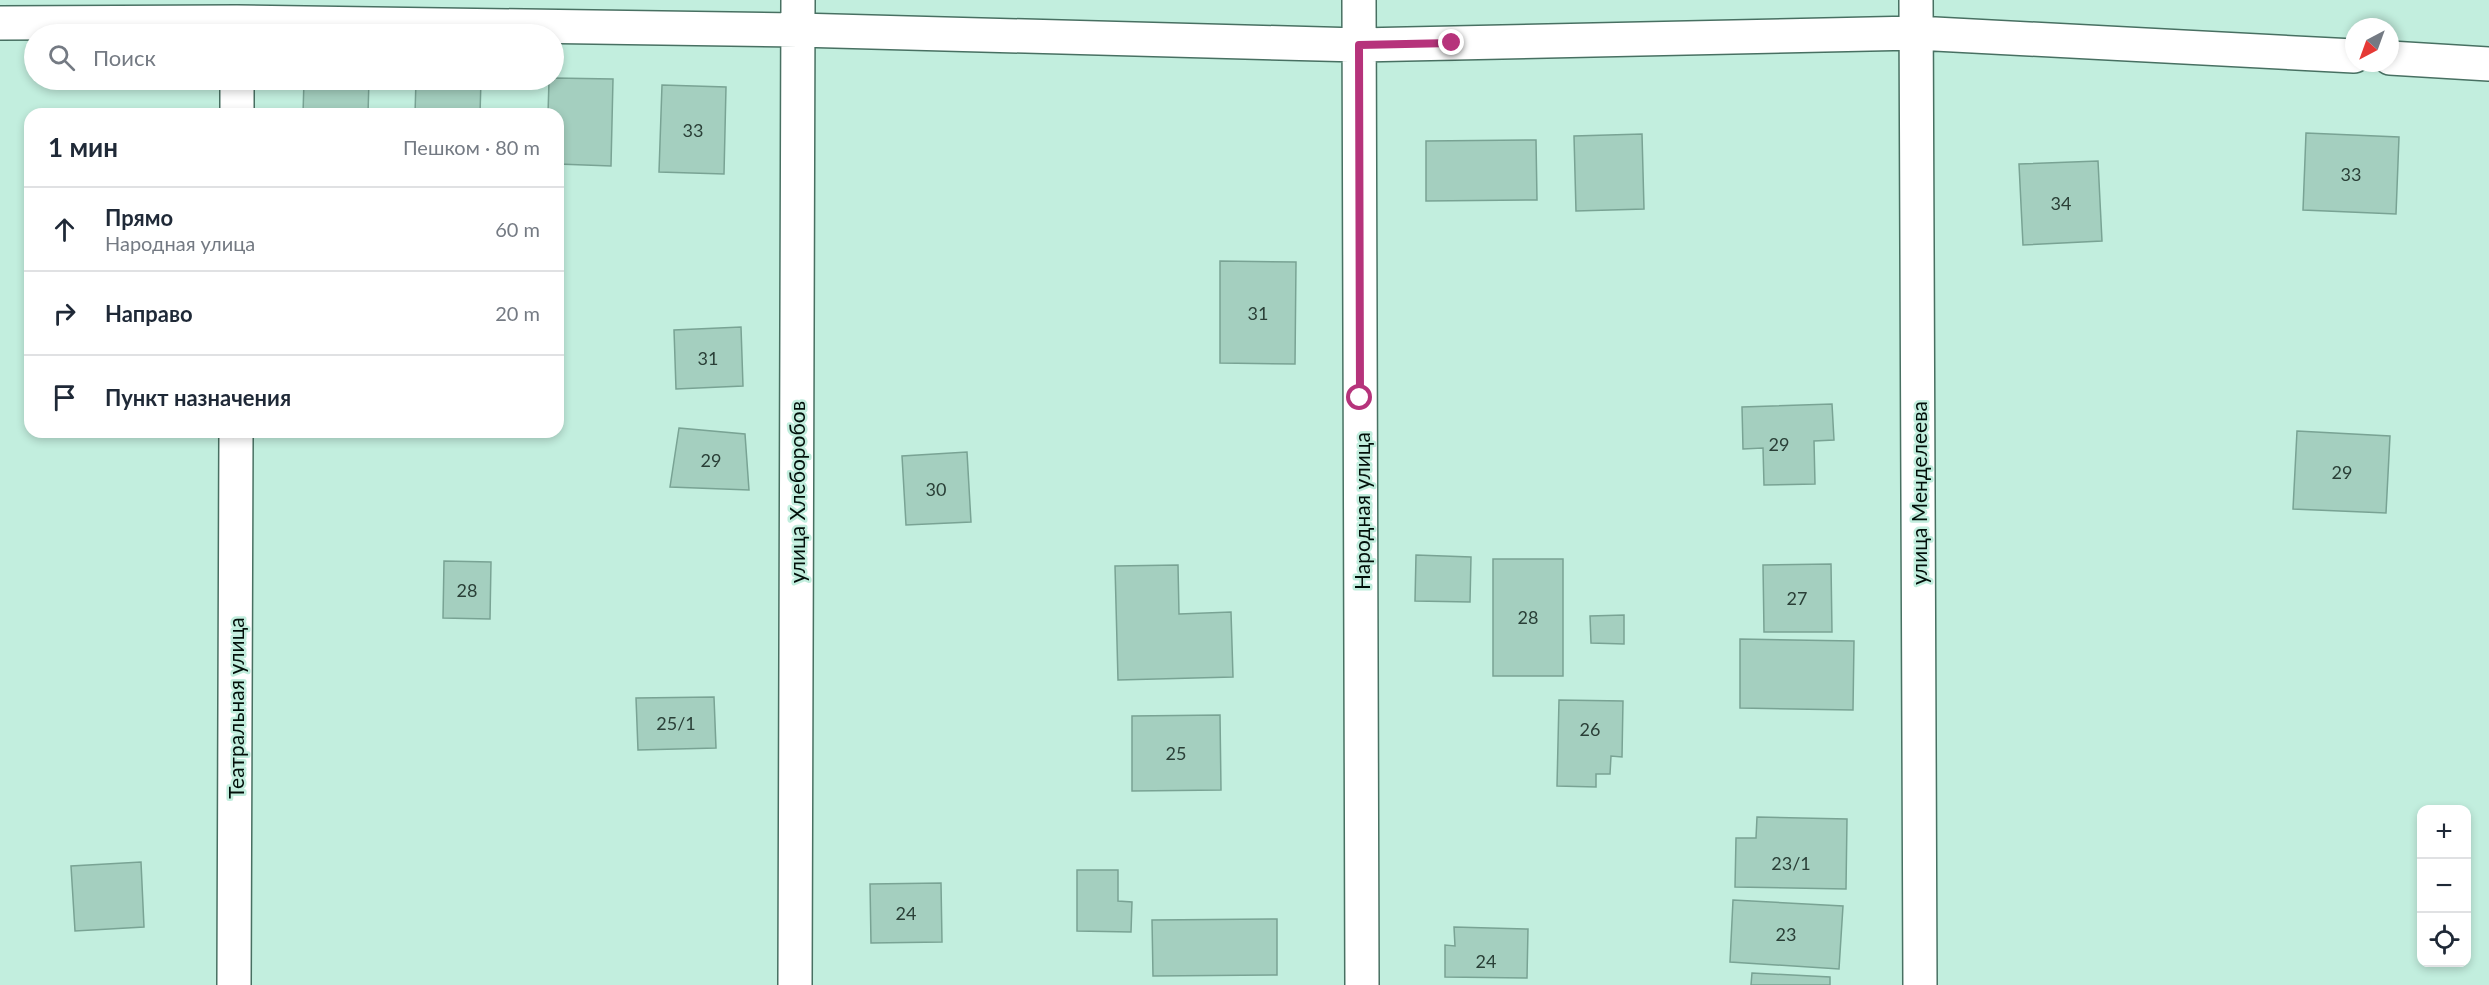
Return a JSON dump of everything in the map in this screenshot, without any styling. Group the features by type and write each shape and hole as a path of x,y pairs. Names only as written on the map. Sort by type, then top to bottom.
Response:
{"street":[{"name":"Народная улица","path":"1359,0 1362,985"},
{"name":"улица Менделеева","path":"1916,0 1920,985"},
{"path":"0,23 798,15 1359,45 1916,33 2345,57"},
{"name":"улица Хлеборобов","path":"795,985 798,15"},
{"path":"2399,59 2489,64"},
{"path":"237,90 237,108"},
{"name":"Театральная улица","path":"234,985 236,438"}],"building":[{"path":"564,78 613,79 611,166 564,164 564,108 548,108 549,90 564,90"},
{"path":"662,85 726,87 724,174 659,172"},
{"path":"304,90 369,90 368,108 303,108"},
{"path":"416,90 481,90 480,108 415,108"},
{"path":"2306,133 2399,137 2396,214 2303,210"},
{"path":"1642,134 1644,209 1576,211 1574,136"},
{"path":"1536,140 1537,200 1426,201 1426,141"},
{"path":"2098,161 2102,241 2023,245 2019,164"},
{"path":"1220,261 1296,262 1295,364 1220,363"},
{"path":"741,327 743,386 676,389 674,330"},
{"path":"1832,404 1834,440 1814,441 1815,484 1764,485 1763,448 1743,449 1742,407"},
{"path":"679,428 745,434 749,490 670,487"},
{"path":"2297,431 2390,436 2386,513 2293,509"},
{"path":"967,452 971,522 906,525 902,456"},
{"path":"1416,555 1471,557 1470,602 1415,601"},
{"path":"1493,559 1563,559 1563,676 1493,676"},
{"path":"444,561 491,562 490,619 443,618"},
{"path":"1831,564 1832,632 1764,632 1763,565"},
{"path":"1178,565 1179,614 1231,612 1233,677 1118,680 1115,566"},
{"path":"1624,615 1624,644 1591,643 1590,616"},
{"path":"1740,639 1854,641 1853,710 1740,708"},
{"path":"714,697 716,748 638,750 636,698"},
{"path":"1559,700 1623,701 1622,757 1611,756 1610,774 1596,774 1596,787 1557,786"},
{"path":"1220,715 1221,790 1132,791 1132,716"},
{"path":"1757,817 1847,819 1846,889 1735,887 1736,838 1756,838"},
{"path":"141,862 144,927 75,931 71,866"},
{"path":"1077,870 1118,870 1118,901 1132,902 1131,932 1077,931"},
{"path":"941,883 942,942 871,943 870,884"},
{"path":"1733,900 1843,906 1839,969 1730,962"},
{"path":"1277,919 1277,975 1153,976 1152,920"},
{"path":"1454,927 1528,929 1527,978 1445,977 1445,945 1455,946"},
{"path":"1752,973 1830,977 1830,985 1751,985"}],"route":[{"path":"1360,398 1359,45 1452,43"}]}
